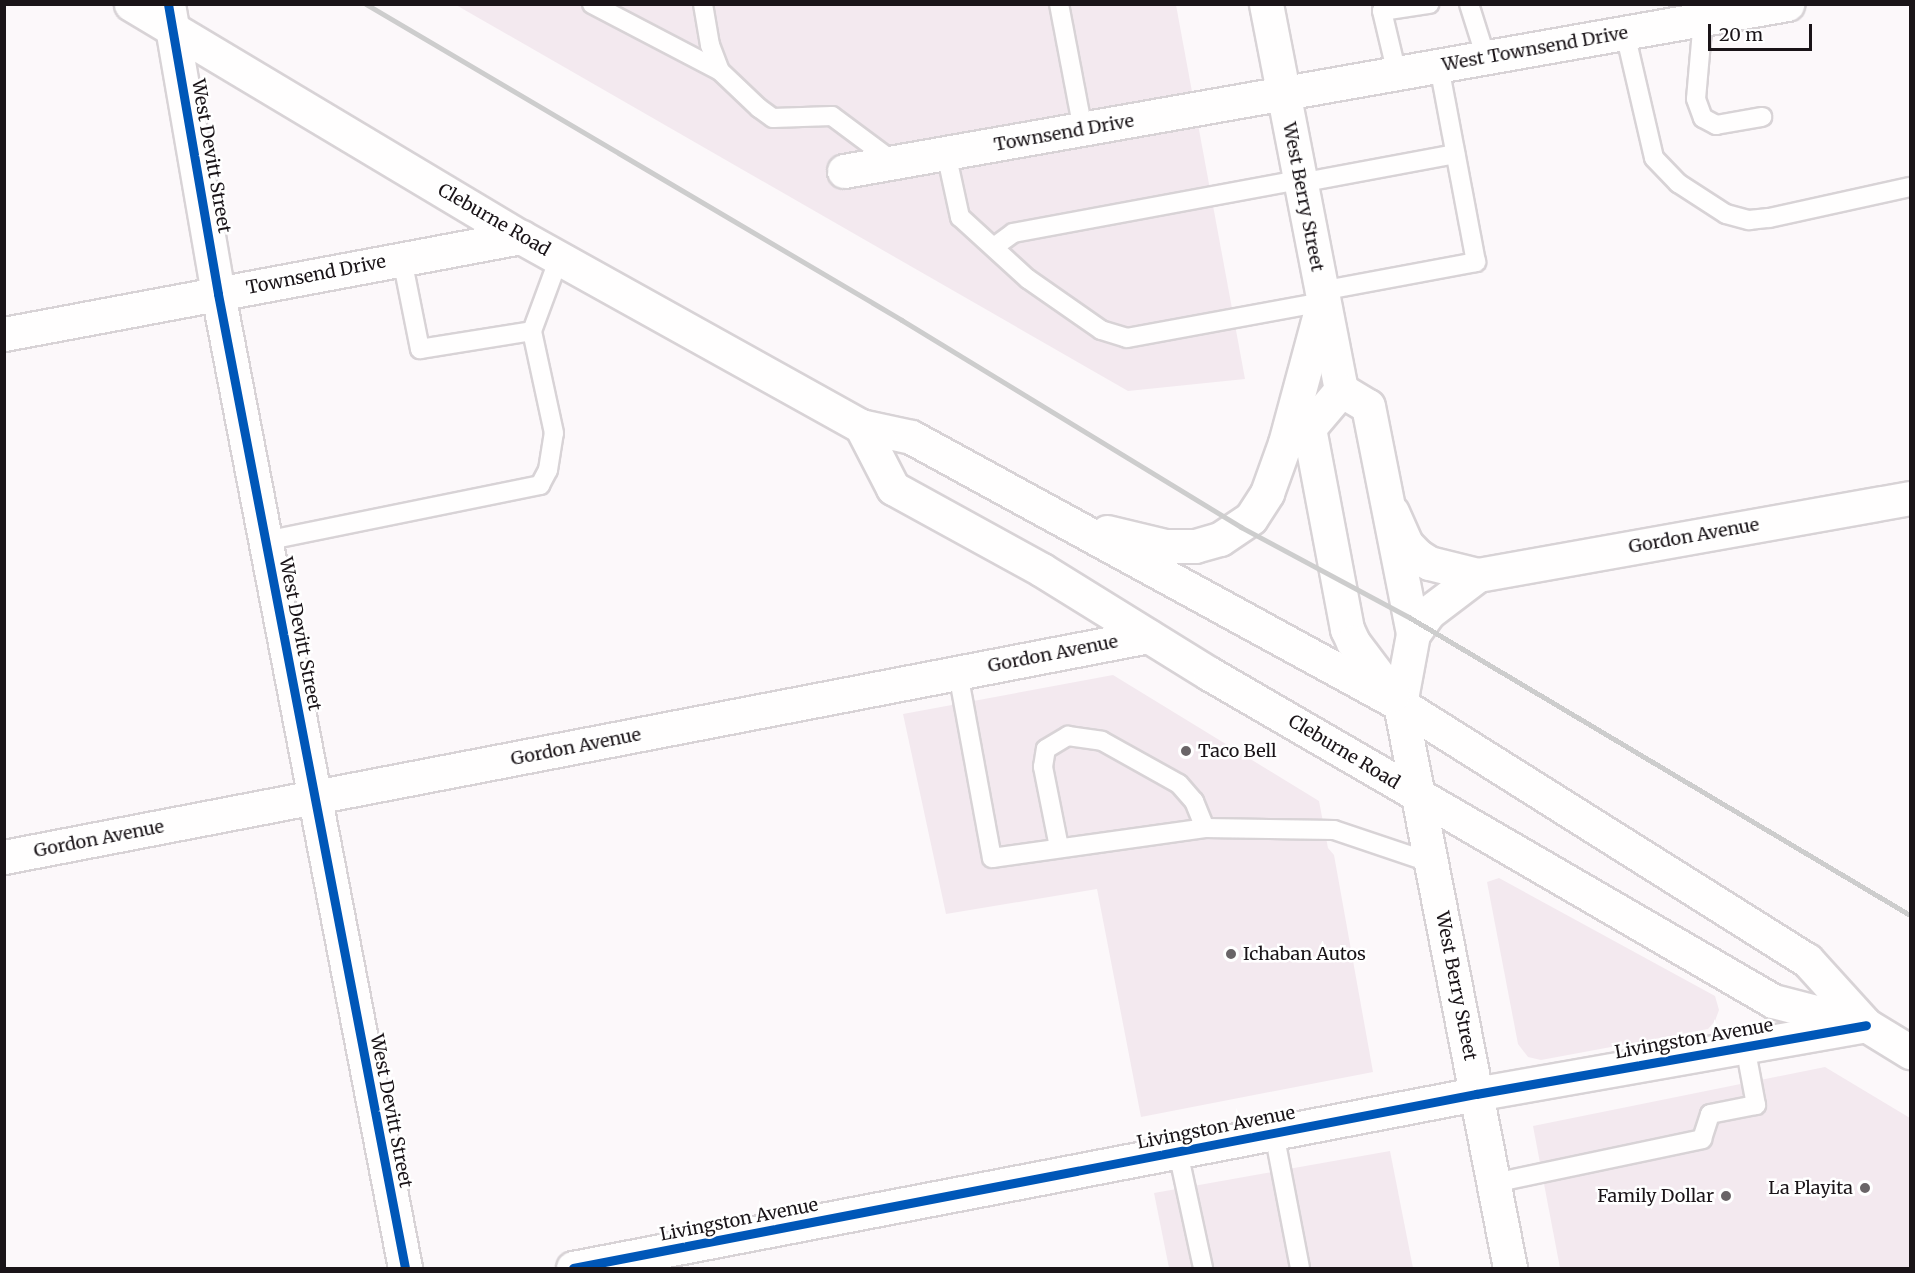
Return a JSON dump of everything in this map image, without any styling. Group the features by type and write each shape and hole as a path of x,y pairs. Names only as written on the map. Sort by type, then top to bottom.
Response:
{"street":[{"name":"Cleburne Road","path":"131,4 170,17 521,237 861,426 911,437 1400,704 1807,960 1866,1025"},
{"name":"West Berry Street","path":"1266,4 1341,390 1368,406 1413,634 1400,704 1510,1269"},
{"name":"West Townsend Drive","path":"1283,94 1787,4"},
{"name":"West Devitt Street","path":"170,17 218,294 405,1269"},
{"name":"Townsend Drive","path":"844,171 1283,94"},
{"name":"Townsend Drive","path":"4,334 521,237"},
{"path":"1067,522 1165,546 1196,546 1220,539 1241,527 1269,487 1322,296"},
{"name":"West Berry Street","path":"1341,390 1309,428 1313,451 1347,629 1353,642 1400,704"},
{"name":"Cleburne Road","path":"861,426 892,488 1042,570 1148,636 1419,796 1773,1001 1866,1025 1911,1052"},
{"name":"Gordon Avenue","path":"1387,502 1407,545 1418,556 1430,563 1478,575 1911,498"},
{"name":"Gordon Avenue","path":"1413,634 1429,612 1478,575"},
{"name":"Gordon Avenue","path":"4,857 314,799 1148,636"},
{"name":"Livingston Avenue","path":"573,1269 1476,1094 1866,1025"}],"lane":[{"path":"592,4 720,70 773,118 832,116 894,162"},
{"path":"703,4 710,45 720,70"},
{"path":"1059,4 1083,130"},
{"path":"1397,74 1380,8 1429,4"},
{"path":"1469,4 1486,58"},
{"path":"1703,19 1696,99 1702,118 1716,125 1762,117"},
{"path":"1625,33 1654,159 1678,183 1726,214 1749,220 1769,218 1911,187"},
{"path":"946,153 960,217 1028,279 1077,315 1101,330 1127,338 1476,262 1439,66"},
{"path":"994,247 1013,233 1455,154"},
{"path":"265,541 540,485 548,470 554,433 532,331 559,258"},
{"path":"402,259 420,349 532,331"},
{"path":"958,673 992,858 1205,828 1334,830 1432,864"},
{"path":"1059,847 1043,767 1046,749 1068,736 1102,741 1179,784 1194,801 1205,828"},
{"path":"1494,1184 1702,1138 1710,1114 1756,1105 1745,1046"},
{"path":"1274,1133 1300,1269"},
{"path":"1178,1152 1203,1269"}],"shaded area":[{"path":"456,5 1176,5 1245,379 1128,391"},
{"path":"1113,675 1319,801 1328,848 1334,855 1373,1072 1141,1117 1097,889 946,914 903,714"},
{"path":"1499,878 1715,996 1719,1010 1715,1021 1708,1029 1541,1060 1528,1057 1518,1044 1487,882"},
{"path":"1825,1067 1910,1118 1910,1268 1560,1268 1533,1126"},
{"path":"1390,1151 1413,1268 1169,1268 1154,1193"}],"railway":[{"path":"366,4 902,320 1241,527 1409,617 1910,915"}],"cycle path":[{"path":"168,4 218,294 405,1268"},
{"path":"573,1268 1476,1094 1866,1025"}],"place":[{"name":"Taco Bell","path":"1186,751"},
{"name":"Ichaban Autos","path":"1231,954"},
{"name":"La Playita","path":"1865,1188"},
{"name":"Family Dollar","path":"1726,1196"}]}
